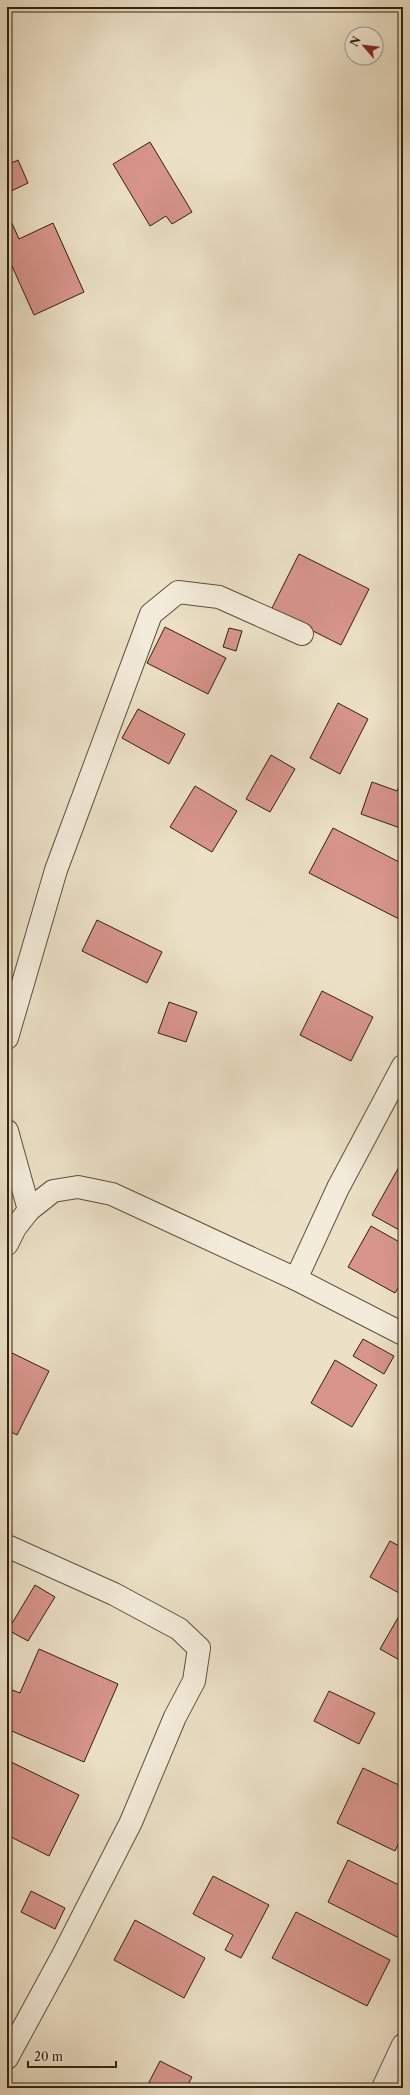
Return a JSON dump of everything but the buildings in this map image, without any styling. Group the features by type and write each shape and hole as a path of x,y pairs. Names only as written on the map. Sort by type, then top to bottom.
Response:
{"street":[{"path":"7,1038 56,870 152,614 178,592 219,597 302,634"},
{"path":"296,1279 338,1188 403,1066"},
{"path":"7,1132 29,1210"},
{"path":"7,1244 29,1210 53,1191 78,1187 112,1194 296,1279 403,1334"},
{"path":"7,1546 114,1594 179,1628 199,1648 194,1681 175,1717 131,1822 64,1955 7,2058"},
{"path":"383,2088 403,2045"}]}
